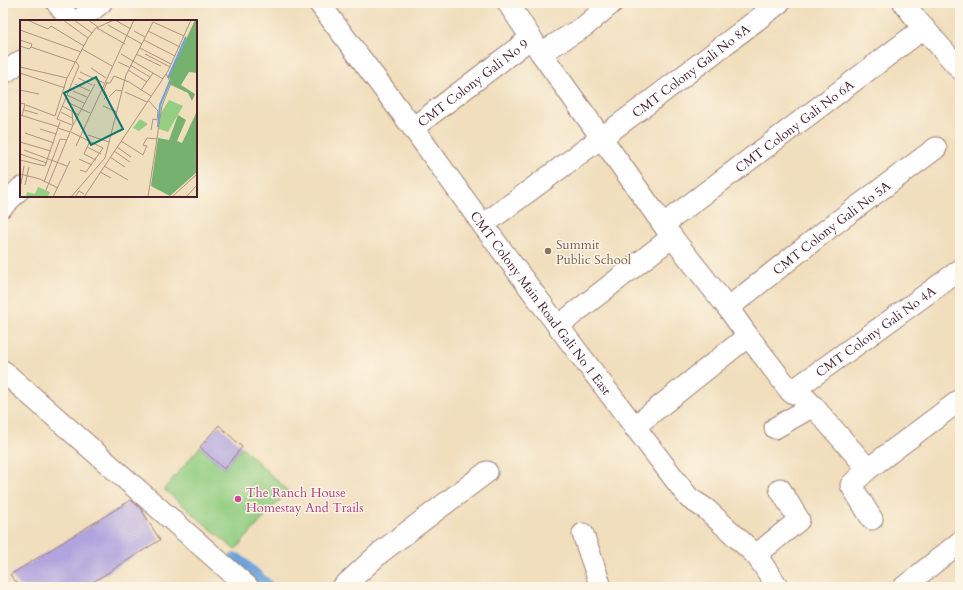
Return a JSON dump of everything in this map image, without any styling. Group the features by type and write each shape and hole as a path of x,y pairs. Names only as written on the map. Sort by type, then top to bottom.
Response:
{"street":[{"path":"57,3 70,20"},
{"path":"79,20 101,3"},
{"name":"CMT Colony Main Road Gali No 1 East","path":"319,3 413,128 482,225 689,498 706,509 756,555 778,587"},
{"path":"508,3 536,45 668,230 791,392 804,397 868,469"},
{"name":"CMT Colony Gali No 9","path":"413,128 536,45 585,26 612,3"},
{"name":"CMT Colony Gali No 8A","path":"482,225 647,104 779,3"},
{"path":"904,3 960,69"},
{"name":"CMT Colony Gali No 6A","path":"558,326 668,230 924,28"},
{"path":"3,74 20,62"},
{"name":"CMT Colony Gali No 5A","path":"728,308 829,228 936,148"},
{"path":"3,206 20,189"},
{"name":"CMT Colony Gali No 4A","path":"791,392 960,270"},
{"path":"634,427 748,336"},
{"path":"3,371 248,587"},
{"path":"872,519 851,485 868,469 960,400"},
{"path":"776,428 813,406"},
{"path":"344,587 381,552 487,472"},
{"path":"756,555 799,520 780,489"},
{"path":"583,534 601,587"},
{"path":"904,587 960,542"}],"green space":[{"path":"200,447 224,469 242,447 288,491 235,550 164,489"}],"building":[{"path":"219,425 242,447 224,469 200,447"},
{"path":"131,500 141,509 160,540 85,587 21,587 10,575"}],"waterway":[{"path":"236,563 263,587"}],"place":[{"name":"Summit Public School","path":"548,251"},
{"name":"The Ranch House Homestay And Trails","path":"238,499"}]}
